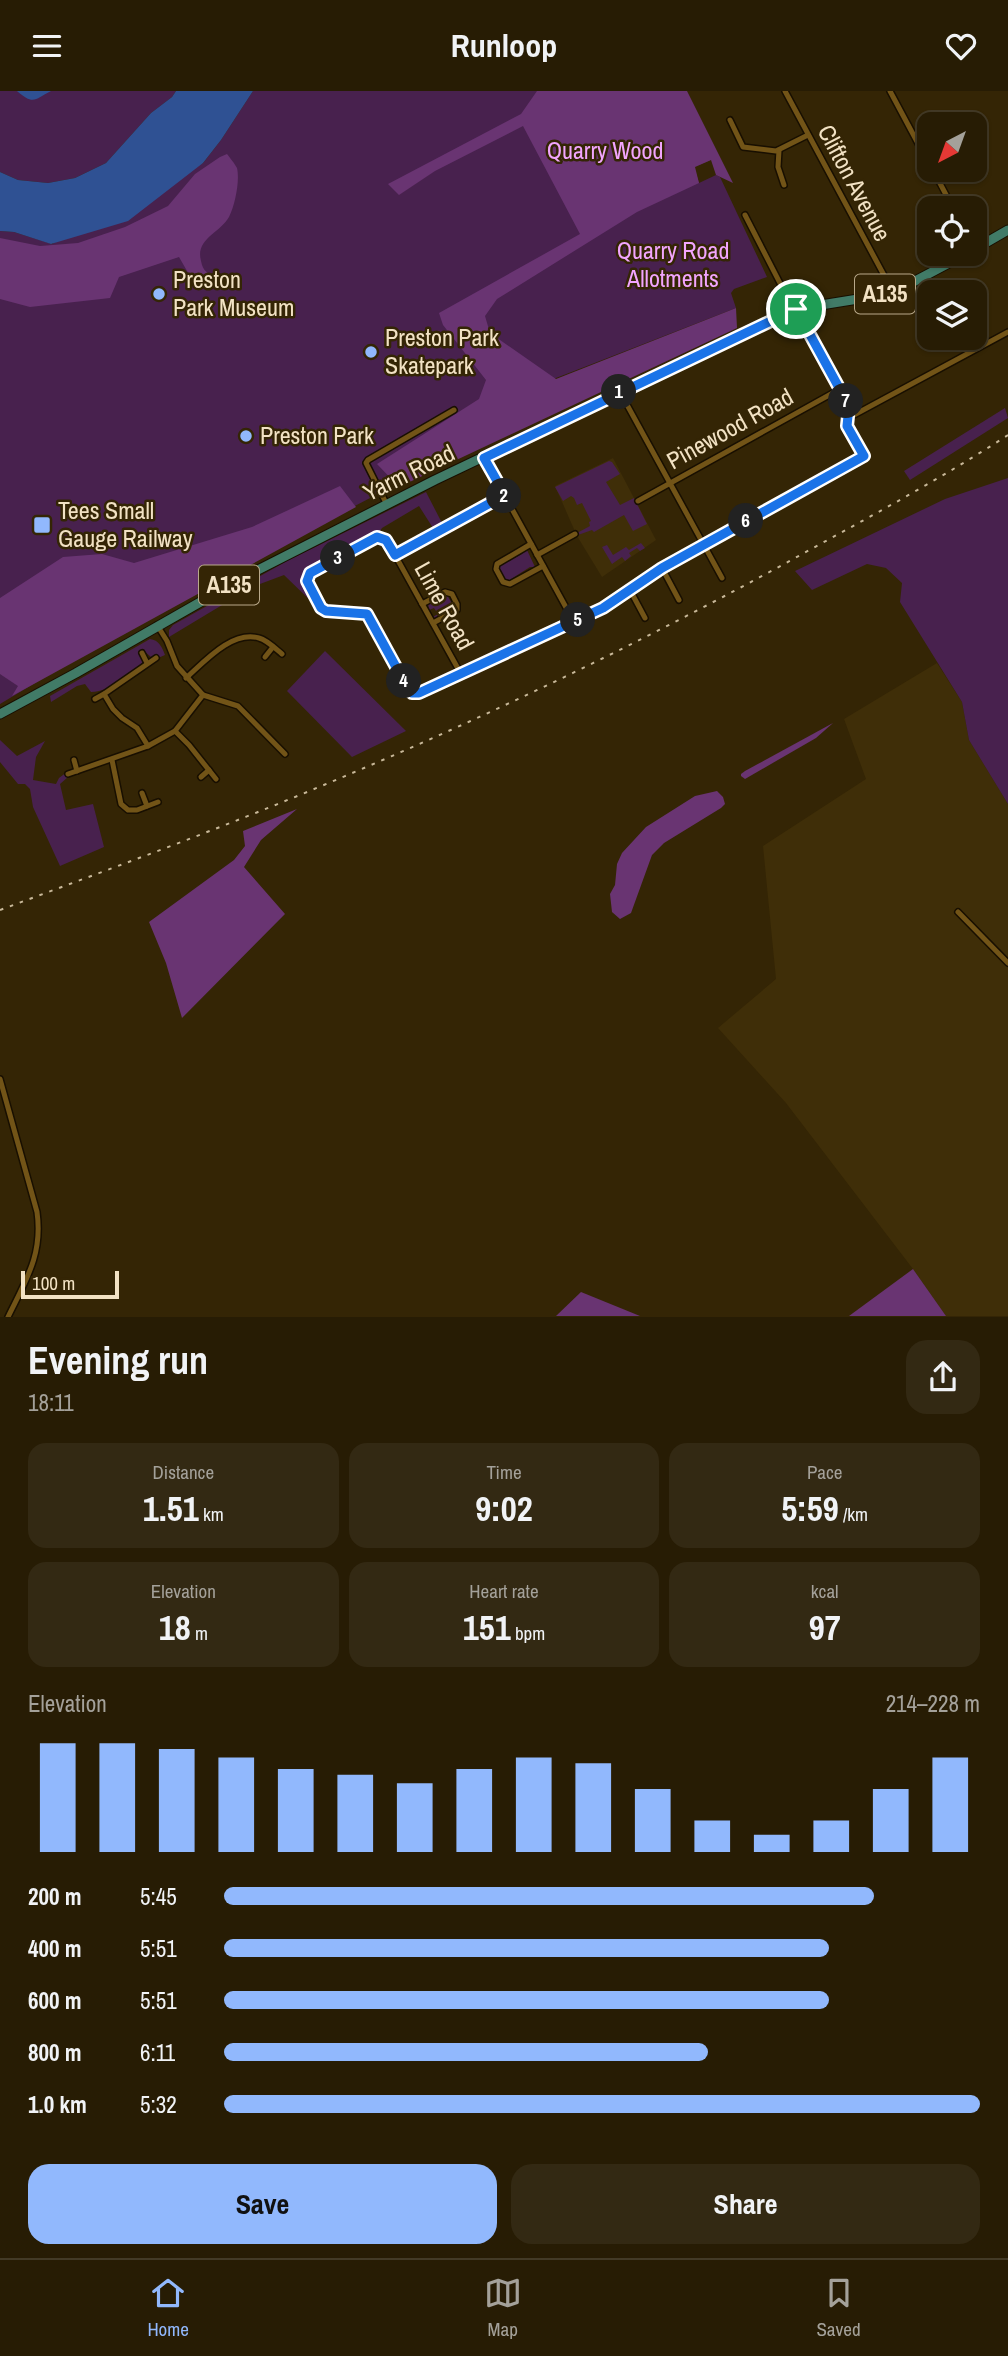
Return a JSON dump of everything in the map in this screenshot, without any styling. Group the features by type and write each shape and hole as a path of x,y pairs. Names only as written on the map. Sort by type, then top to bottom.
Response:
{"main road":[{"path":"987,241 1008,230"},
{"name":"Yarm Road","path":"0,714 246,576 620,391 796,309 893,292 943,266"}],"street":[{"name":"Clifton Avenue","path":"785,91 893,292"},
{"path":"890,91 917,142"},
{"path":"730,120 743,147 779,150 808,135"},
{"path":"779,150 778,167 783,185"},
{"path":"505,495 395,555 386,540 377,537 310,573 307,578 323,610 364,613 369,616 412,693 419,693 614,602 662,568 864,456 847,426 849,406 796,309 791,305 745,215"},
{"path":"849,414 853,415 1008,332"},
{"name":"Pinewood Road","path":"638,501 840,389"},
{"path":"620,391 722,578"},
{"path":"387,505 366,463 368,460 454,410"},
{"path":"484,458 573,622"},
{"path":"537,555 575,534"},
{"path":"531,544 497,564 496,569 503,582 510,584 542,566"},
{"name":"Lime Road","path":"395,555 461,674"},
{"path":"662,568 679,600"},
{"path":"630,590 645,618"},
{"path":"422,604 445,592 452,594 457,610 433,623"},
{"path":"157,625 177,666 186,678 203,695 238,706 252,717 285,754"},
{"path":"186,678 229,643 245,637 260,638 282,655"},
{"path":"264,657 274,647"},
{"path":"142,653 147,663"},
{"path":"95,699 156,658"},
{"path":"104,694 113,709 137,728 148,746"},
{"path":"68,774 148,746 175,731 203,695"},
{"path":"175,731 216,779"},
{"path":"272,742 279,737"},
{"path":"74,760 78,771"},
{"path":"112,760 121,804 128,810 136,810 158,801"},
{"path":"201,777 209,770"},
{"path":"142,793 146,806"},
{"path":"958,912 1008,963"},
{"path":"0,1079 37,1212 40,1232 29,1273 8,1317"}],"shaded area":[{"path":"613,458 656,540 602,577 577,536 555,486"},
{"path":"937,663 962,702 969,740 1008,804 1008,1316 946,1316 786,1103 718,1028 776,979 763,846 866,779 844,719"}],"green space":[{"path":"0,91 176,91 151,113 106,163 75,178 48,183 18,180 0,172"},
{"name":"Preston Park","path":"253,91 681,91 713,159 694,167 699,183 716,175 720,177 767,277 734,289 731,293 736,308 556,378 414,475 225,574 0,704 0,231 14,232 52,244 203,163"},
{"name":"Quarry Wood","path":"537,91 687,91 733,183 716,175 711,160 695,167 699,183 637,212 497,299 485,316 490,333 556,379 736,308 737,328 399,487 377,464 479,399 486,380 443,325 439,313 580,234 523,126 435,171 399,195 388,184 521,114"},
{"path":"227,154 237,168 235,200 225,223 202,247 200,253 203,267 215,277 198,290 179,257 119,277 110,298 30,307 0,299 0,238 40,246 78,243 125,227 168,206 195,174"},
{"path":"1005,408 1008,418 910,480 904,471"},
{"path":"609,461 620,474 606,482 620,505 634,498 647,524 633,531 624,515 594,532 592,530 578,535 577,533 590,526 591,521 582,503 577,505 571,496 563,501 555,487"},
{"path":"1008,478 1008,804 969,740 962,702 900,602 902,583 886,568 867,564 812,590 795,571 945,499"},
{"path":"340,486 356,507 12,696 18,686 0,674 0,598 63,557 102,554 134,563 252,527"},
{"path":"426,492 442,523 433,528 419,506 382,528 378,534 371,535 307,570 303,582 318,608 284,575 252,587 169,637 169,630 173,625 287,561"},
{"path":"641,543 645,548 640,551 637,548 629,553 631,556 625,561 622,557 612,564 602,547 607,545 613,555 626,547 629,550"},
{"path":"527,550 535,567 530,567 508,581 505,580 498,567 522,554"},
{"path":"447,595 454,607 439,614 439,618 433,617 438,614 434,608 429,610 428,603"},
{"path":"150,639 158,642 165,655 158,658 156,654 151,657 143,650 139,652 142,663 113,686 91,692 85,684 77,686 51,702 50,696"},
{"path":"325,651 406,731 352,757 287,691"},
{"path":"833,723 816,738 745,779 741,776 745,771"},
{"path":"0,740 17,756 45,741 36,757 33,780 56,784 67,772 68,777 60,784 66,810 93,804 104,847 60,866 33,807 30,789 25,784 18,784 0,762"},
{"path":"717,791 725,804 664,843 652,855 631,913 620,919 612,912 610,894 615,885 617,864 622,853 646,827 695,796"},
{"path":"297,809 261,840 244,867 285,914 182,1018 166,963 149,922 234,860 245,846 243,831"},
{"path":"913,1269 946,1316 849,1316"},
{"path":"581,1292 640,1316 556,1316"}],"water":[{"path":"17,91 51,91 31,100"},
{"path":"176,91 253,91 203,163 128,221 51,244 14,232 0,231 0,172 18,180 48,183 75,178 106,163 151,113"}],"railway":[{"path":"0,910 280,803 504,706 745,585 907,496 1008,435"}],"place":[{"name":"Preston Park Museum","path":"159,294"},
{"name":"Preston Park Skatepark","path":"371,352"},
{"name":"Preston Park","path":"246,436"},
{"name":"Tees Small Gauge Railway","path":"42,525"}],"route":[{"path":"796,309 849,406 847,426 864,456 662,568 603,608 419,693 412,693 407,687 367,614 326,611 321,608 307,581 310,573 377,537 386,540 395,555 505,495 484,458 796,309"}],"park label":[{"name":"Quarry Road Allotments","path":"673,265"}]}
